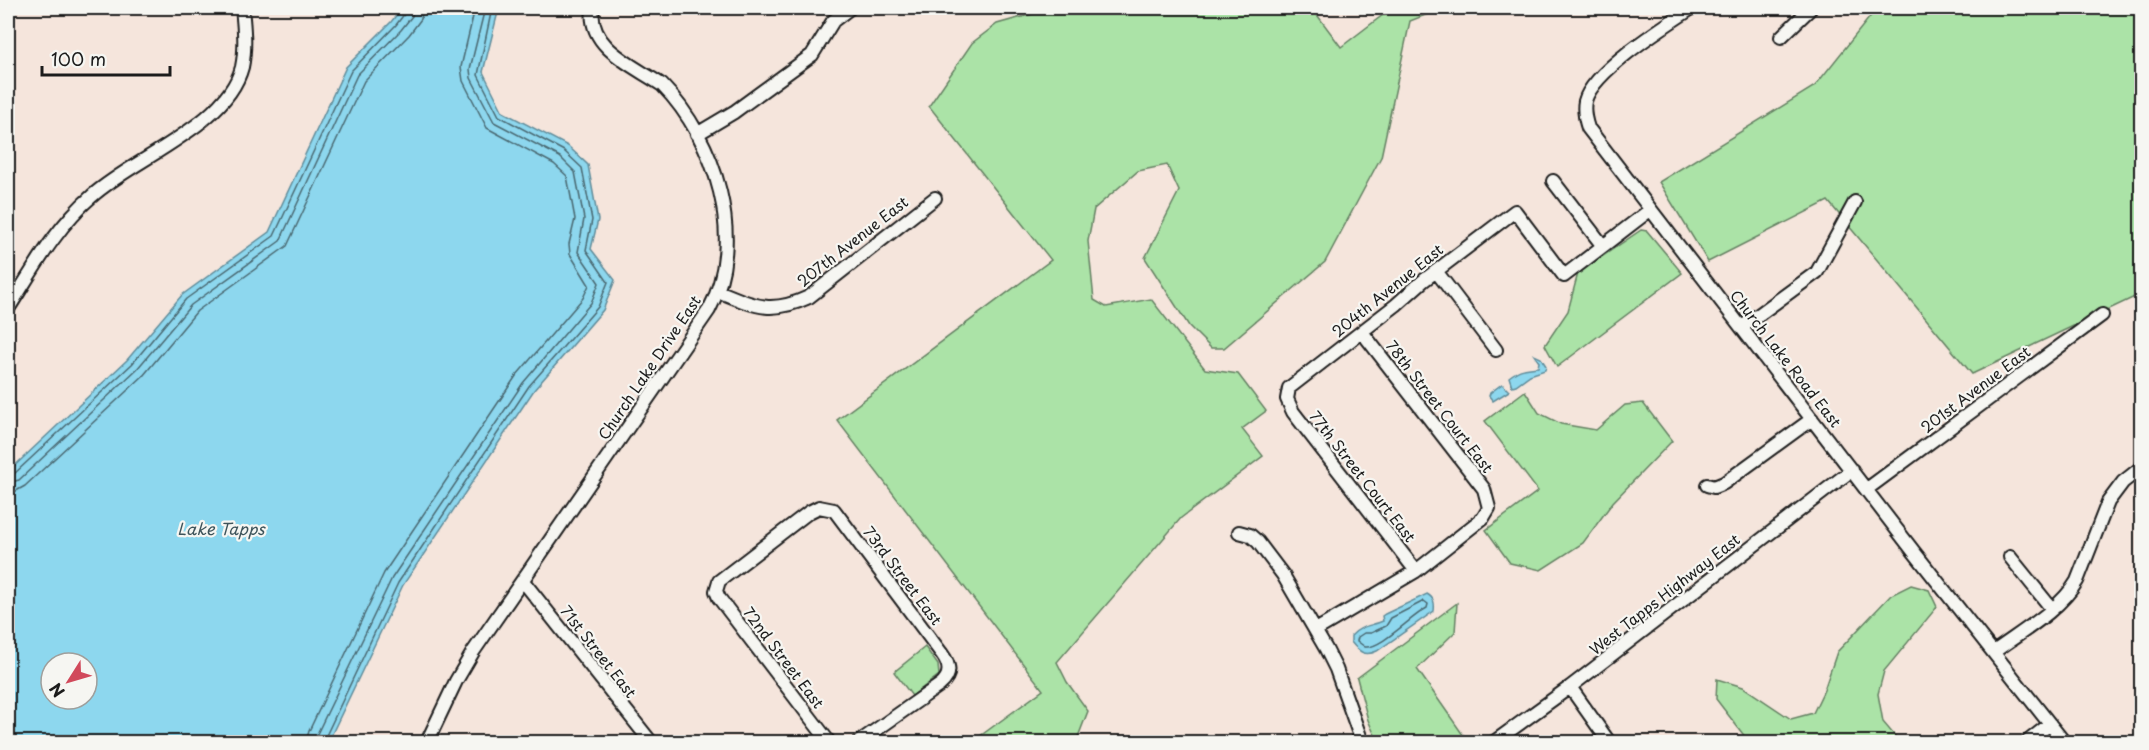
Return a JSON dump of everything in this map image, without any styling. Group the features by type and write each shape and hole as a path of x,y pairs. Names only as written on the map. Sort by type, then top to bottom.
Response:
{"street":[{"path":"8,309 32,270 72,214 110,181 197,124 218,107 234,85 242,67 244,39 242,8"},
{"name":"Church Lake Drive East","path":"426,742 461,672 489,628 709,310 718,291 724,266 726,240 724,215 714,173 697,134 678,103 662,86 603,44 594,29 594,8"},
{"path":"697,134 734,112 812,55 833,21 850,8"},
{"name":"Church Lake Road East","path":"1692,8 1630,51 1593,87 1585,101 1584,113 1588,128 1914,552 2064,742"},
{"path":"1781,37 1810,8"},
{"path":"1553,181 1603,246 1650,210"},
{"name":"207th Avenue East","path":"718,291 766,308 797,303 809,297 934,198"},
{"path":"1742,327 1817,272 1855,202"},
{"name":"204th Avenue East","path":"1287,399 1289,388 1515,211 1564,276 1603,246"},
{"path":"1436,271 1496,350"},
{"name":"201st Avenue East","path":"1867,489 2102,315"},
{"name":"78th Street Court East","path":"1362,332 1484,489 1489,502 1489,508 1483,518 1416,571"},
{"name":"77th Street Court East","path":"1287,399 1293,412 1416,571"},
{"path":"1707,485 1714,487 1724,483 1812,419"},
{"path":"1994,652 2052,609 2067,595 2077,581 2108,502 2123,482 2142,467"},
{"name":"West Tapps Highway East","path":"1494,742 1570,687 1852,470"},
{"name":"72nd Street East","path":"824,507 808,512 719,581 716,591 718,598 829,742"},
{"name":"73rd Street East","path":"824,507 834,510 948,662 949,670 945,681 859,742"},
{"path":"1239,532 1250,535 1258,542 1283,574 1316,630 1336,669 1362,742"},
{"path":"2010,557 2052,609"},
{"path":"1316,630 1416,571"},
{"name":"71st Street East","path":"523,581 651,742"},
{"path":"1570,687 1609,742"},
{"path":"2026,742 2050,724"}],"green space":[{"path":"1054,8 1312,8 1341,47 1392,8 1443,8 1410,21 1381,157 1325,262 1224,348 1211,348 1189,326 1145,258 1179,191 1167,165 1138,171 1094,209 1088,241 1094,300 1106,307 1151,299 1205,369 1238,374 1266,411 1242,429 1263,456 1181,518 1057,662 1067,682 1088,711 1076,742 972,742 1043,690 837,420 1051,260 929,106 972,43 997,24"},
{"path":"1877,8 2141,8 2141,294 1972,374 1828,201 1708,262 1659,182 1815,86"},
{"path":"1641,230 1647,231 1682,273 1557,367 1545,345 1568,311 1578,273"},
{"path":"1525,391 1539,413 1561,424 1596,430 1625,405 1643,403 1672,441 1613,502 1583,543 1541,570 1510,563 1486,530 1538,491 1485,421"},
{"path":"1911,585 1929,590 1937,607 1884,671 1878,694 1883,722 1900,742 1749,742 1716,699 1717,679 1743,687 1791,719 1813,713 1824,690 1837,652 1891,595"},
{"path":"1457,603 1455,632 1417,669 1468,742 1378,742 1368,720 1357,678"},
{"path":"925,647 938,665 939,675 912,696 894,672"}],"water":[{"name":"Lake Tapps","path":"402,8 499,8 483,72 503,112 568,146 588,165 598,220 591,249 615,280 603,310 534,390 403,585 328,742 8,742 8,472 127,360 182,295 269,232 346,67"},
{"path":"1534,355 1541,358 1546,366 1545,370 1530,375 1512,386 1509,377 1522,369 1538,367 1539,362"},
{"path":"1502,384 1509,391 1493,401 1489,396 1490,393"},
{"path":"1427,594 1434,601 1434,611 1377,651 1369,654 1362,652 1351,642 1351,636 1358,630 1383,621 1382,616 1385,614"}]}
